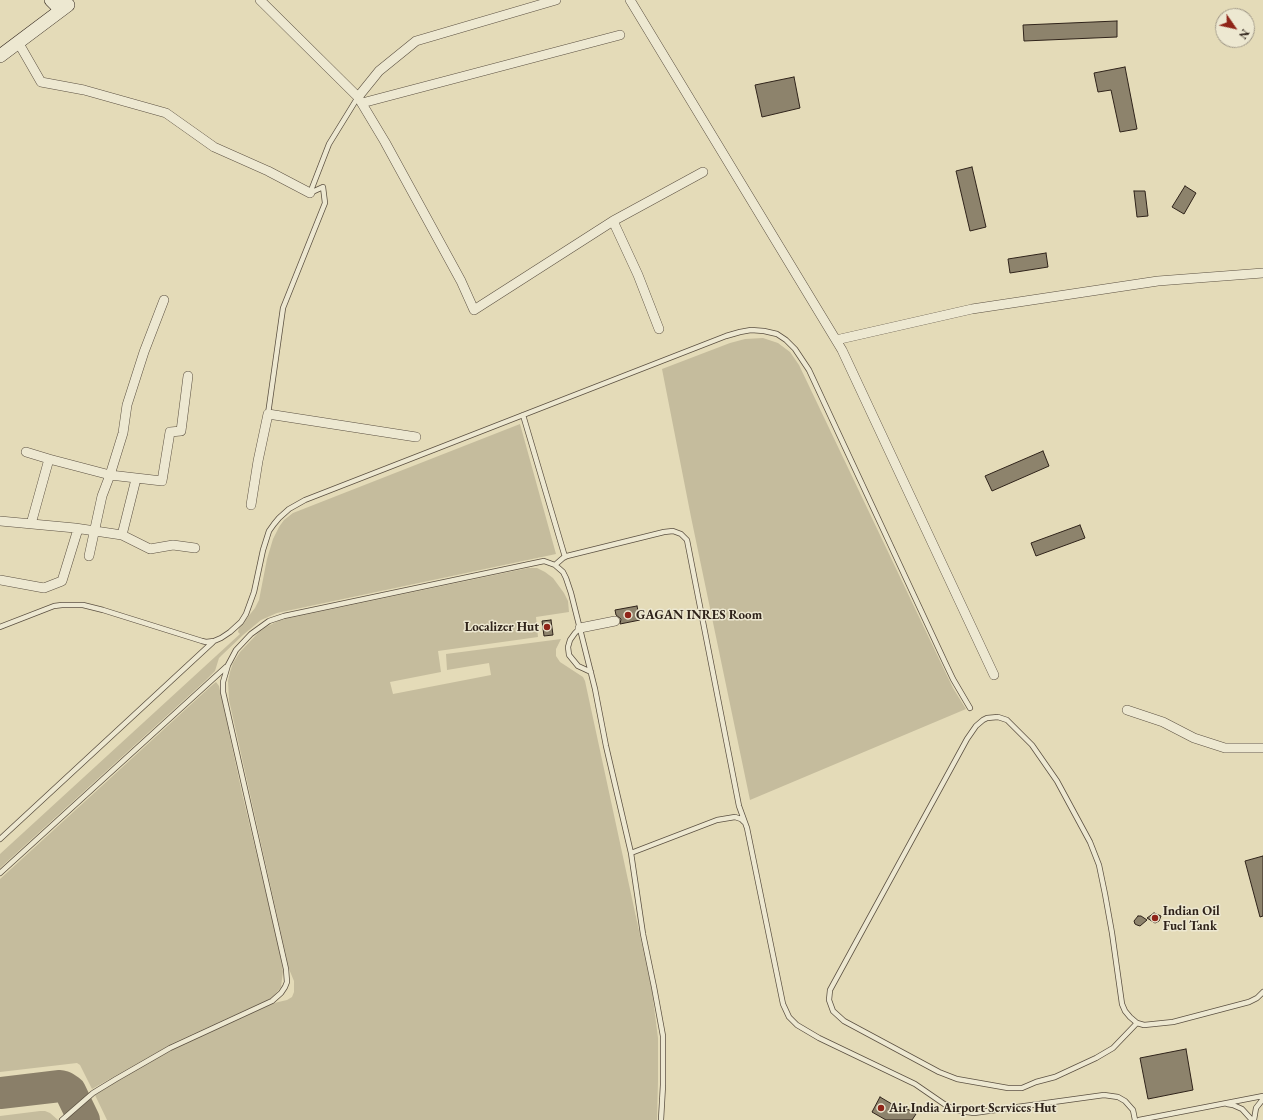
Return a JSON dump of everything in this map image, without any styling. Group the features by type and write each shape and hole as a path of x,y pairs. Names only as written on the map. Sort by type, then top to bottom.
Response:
{"main road":[{"path":"0,56 62,3"},
{"path":"0,46 62,3"}],"street":[{"path":"260,0 360,100 385,142 457,274 474,310 613,221 703,172"},
{"path":"360,100 379,70 416,41 556,0"},
{"path":"630,0 836,340 994,675"},
{"path":"360,100 620,35"},
{"path":"18,42 41,82 84,90 166,113 214,147 268,171 310,193"},
{"path":"613,221 638,275 660,329"},
{"path":"836,340 972,309 1158,281 1263,273"},
{"path":"89,556 93,531 102,496 123,433 130,398 144,352 164,300"},
{"path":"26,452 110,475 162,481 170,432 181,431 188,376"},
{"path":"252,505 258,461 268,414 416,437"},
{"path":"31,524 49,459"},
{"path":"122,535 136,479"},
{"path":"0,521 122,535 150,549 173,545 195,548"},
{"path":"0,580 44,588 62,581 78,529"},
{"path":"580,628 615,621"},
{"path":"1127,710 1163,722 1194,738 1225,748 1263,748"}],"lane":[{"path":"310,193 329,144 360,100"},
{"path":"268,414 283,308 325,203 323,187 310,193"},
{"path":"0,627 54,606 72,605 103,610 202,641 214,641 230,632 241,622 246,614 254,592 259,563 266,539 274,524 289,509 305,500 740,332 751,330 764,331 777,334 786,340 795,349 809,370 944,660 970,708"},
{"path":"523,415 565,557"},
{"path":"555,565 565,557 668,531 677,532 686,538 728,757 739,806 747,828 783,1004 789,1017 797,1025 819,1038 915,1084 947,1106 960,1111 974,1113 1104,1095 1118,1097 1125,1101 1133,1110 1135,1120"},
{"path":"62,1120 93,1093 151,1058 272,1001 282,993 287,982 286,969 224,699 223,682 228,665 236,650 265,623 278,618 544,560 555,565 563,572 566,578 591,672 606,746 631,853 643,934 656,994 663,1036 661,1120"},
{"path":"580,628 570,640 568,647 569,655 578,666 591,672"},
{"path":"0,839 214,641"},
{"path":"0,874 228,665"},
{"path":"1137,1023 1112,1048 1096,1058 1055,1076 1022,1088 1008,1088 957,1079 939,1072 844,1021 833,1011 829,1000 830,990 967,739 976,726 983,720 993,717 1002,718 1009,722 1026,738 1057,781 1084,830 1093,849 1101,873 1112,933 1122,1004 1127,1014 1137,1023 1149,1026 1173,1022 1249,1002 1257,998 1263,992"},
{"path":"631,853 717,820 735,817 741,819 745,823"},
{"path":"1138,1120 1263,1097"},
{"path":"1253,1120 1256,1108 1263,1097"},
{"path":"1223,1104 1233,1105 1242,1109 1253,1120"}],"shaded area":[{"path":"763,338 778,343 790,352 799,365 953,688 966,709 750,800 662,369 730,343 745,339"},
{"path":"520,424 556,554 277,613 261,620 219,658 215,671 205,681 0,868 0,854 240,634 238,632 239,628 255,608 259,600 267,559 273,539 284,520 293,513"},
{"path":"528,568 537,568 553,578 568,601 569,612 536,617 538,637 438,651 441,672 390,682 393,694 491,675 489,663 447,670 446,654 561,639 556,649 556,656 560,662 583,677 585,681 652,991 658,1038 657,1120 107,1120 95,1095 147,1063 274,1003 287,1000 292,997 294,992 294,981 289,969 229,700 228,681 230,672 233,663 240,652 258,633 280,620"},
{"path":"216,682 219,686 242,793 279,948 283,971 281,987 273,997 268,1000 173,1043 92,1089 80,1065 77,1063 0,1072 0,879"},
{"path":"40,1111 50,1113 58,1120 0,1120 0,1116"}],"building":[{"path":"1117,21 1117,37 1024,41 1023,25"},
{"path":"1125,67 1137,129 1120,132 1111,90 1098,92 1094,73"},
{"path":"794,77 800,108 762,117 755,85"},
{"path":"972,167 986,227 970,231 956,171"},
{"path":"1185,186 1196,193 1184,214 1172,207"},
{"path":"1134,191 1145,191 1148,216 1137,217"},
{"path":"1046,253 1048,267 1010,273 1008,259"},
{"path":"1043,451 1049,466 992,491 985,476"},
{"path":"1080,525 1085,538 1036,556 1031,543"},
{"name":"GAGAN INRES Room","path":"637,606 640,620 620,624 621,619 616,615 615,610"},
{"name":"Localizer Hut","path":"551,620 553,635 544,636 542,621"},
{"path":"1263,856 1263,916 1260,917 1245,861"},
{"name":"Indian Oil Fuel Tank","path":"1154,913 1161,916 1159,921 1155,923 1147,918"},
{"name":"Indian Oil Fuel Tank","path":"1138,916 1141,916 1147,920 1140,926 1135,924 1134,921"},
{"path":"1186,1049 1193,1090 1148,1099 1140,1058"},
{"path":"880,1097 902,1110 904,1107 916,1114 912,1120 886,1120 872,1112"}],"taxiway":[{"path":"0,1093 60,1086 64,1087 70,1091 84,1120"}],"place":[{"name":"GAGAN INRES Room","path":"628,615"},
{"name":"Localizer Hut","path":"547,627"},
{"name":"Indian Oil Fuel Tank","path":"1155,918"},
{"name":"Air India Airport Services Hut","path":"881,1108"}]}
